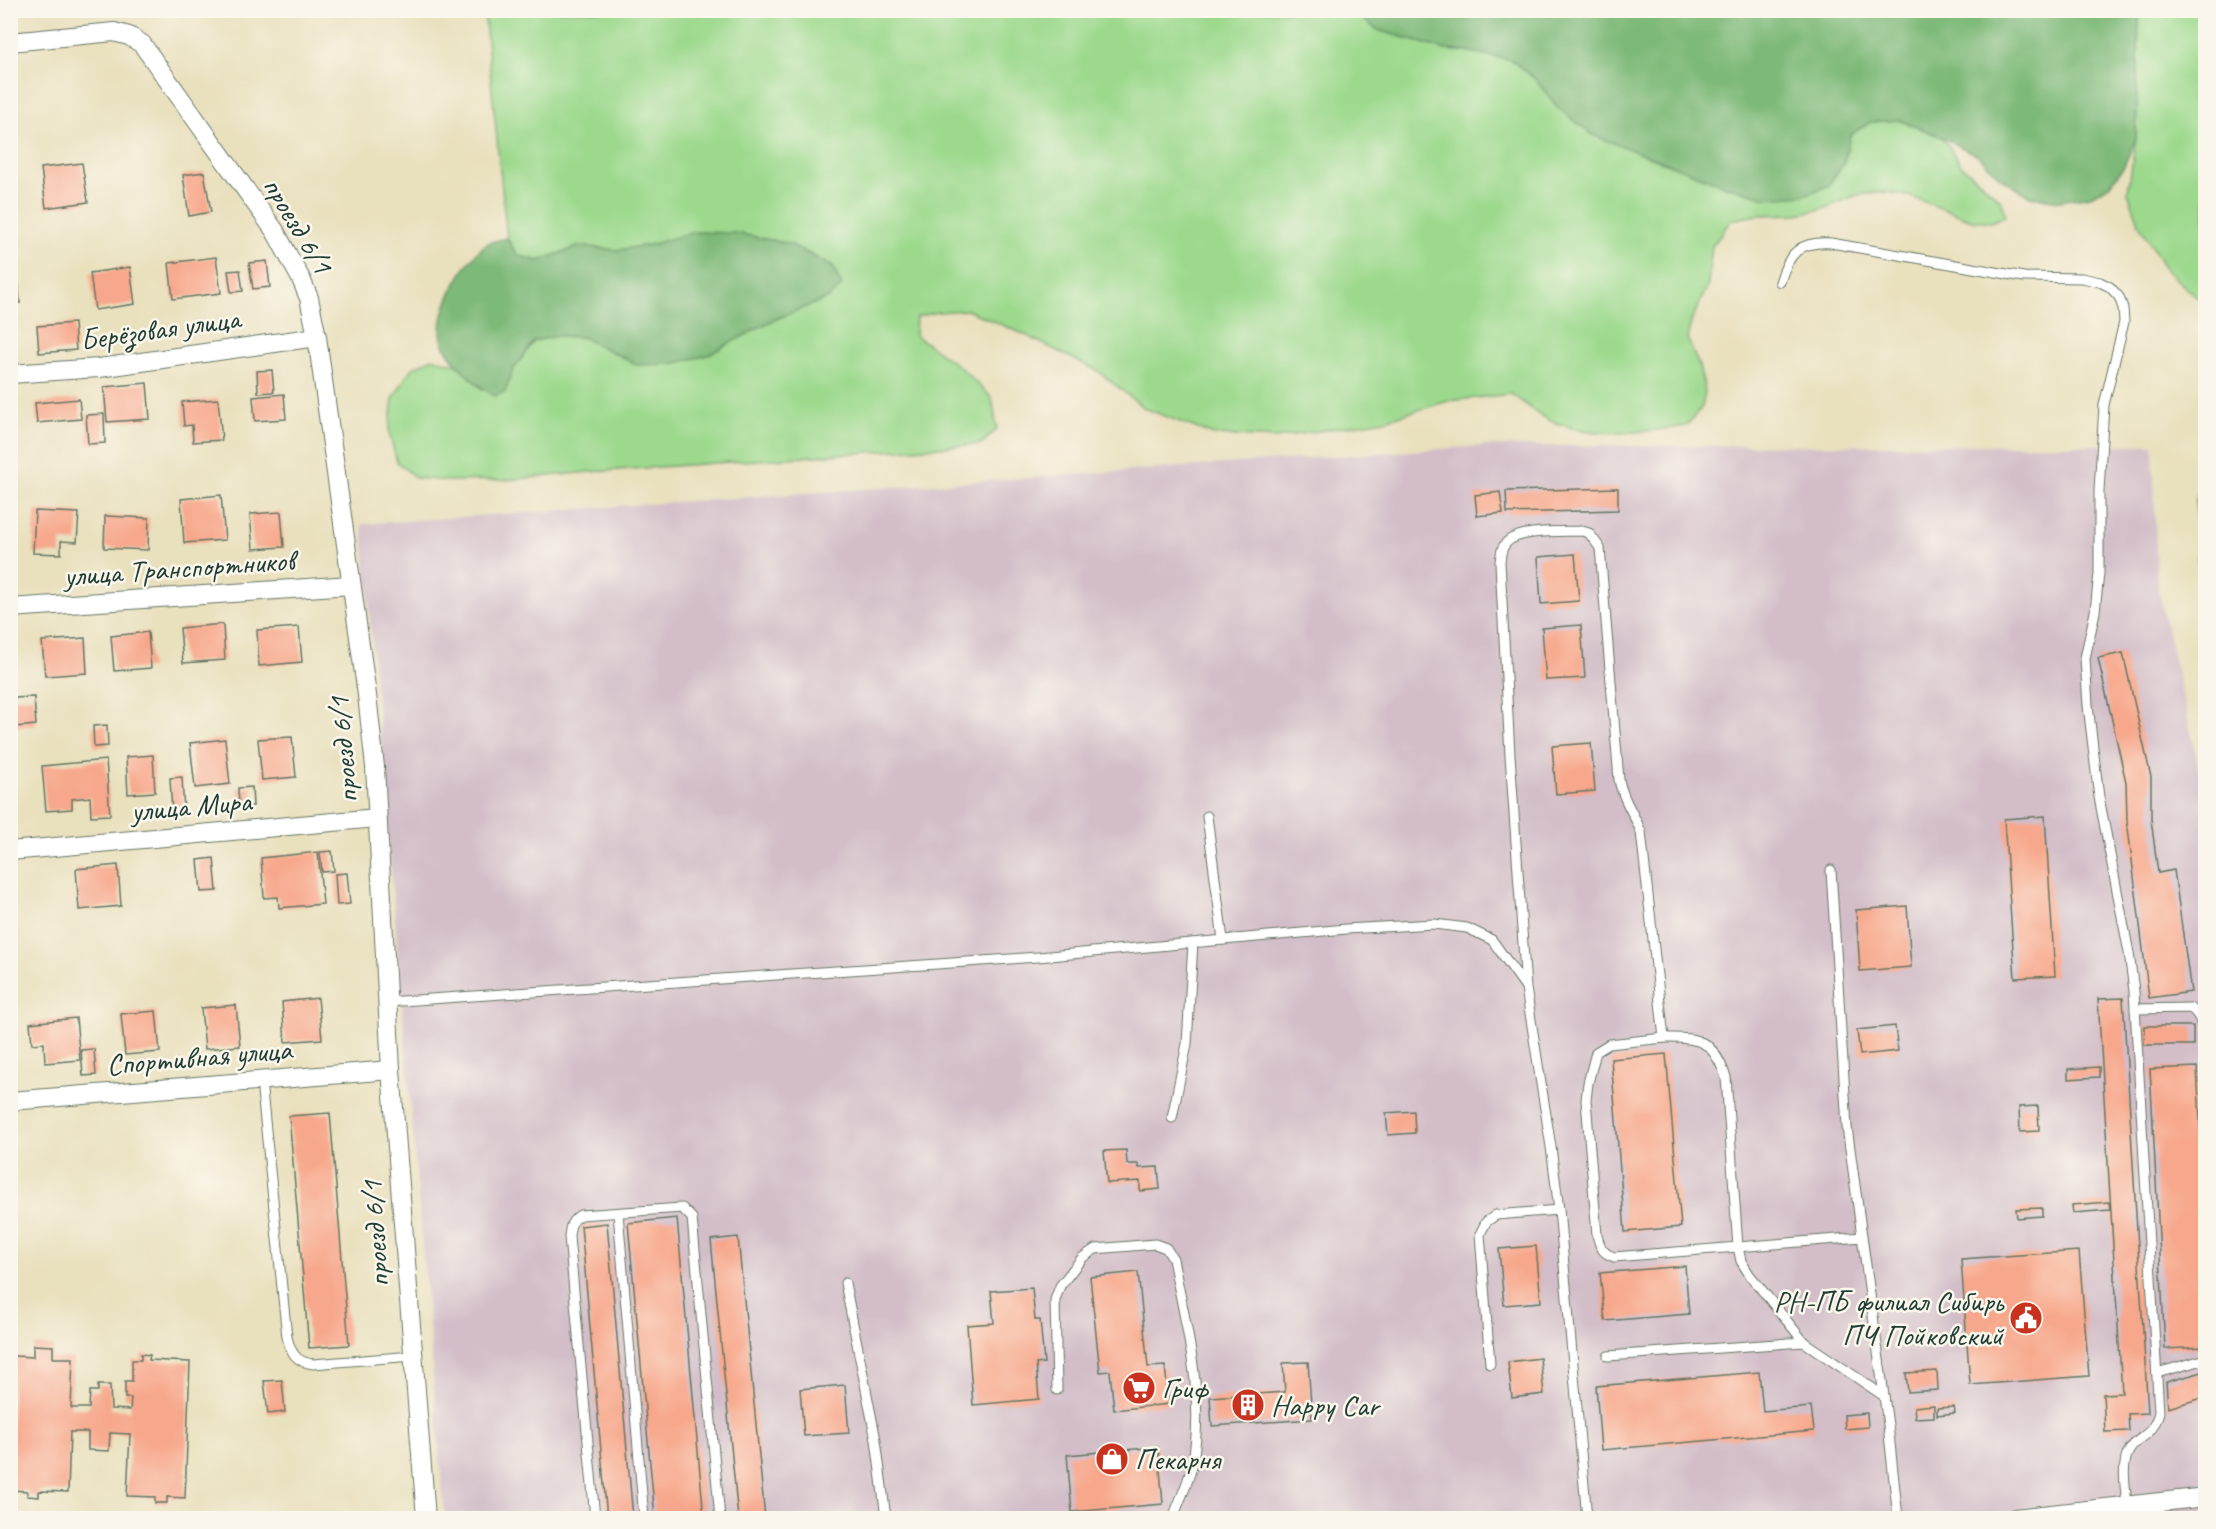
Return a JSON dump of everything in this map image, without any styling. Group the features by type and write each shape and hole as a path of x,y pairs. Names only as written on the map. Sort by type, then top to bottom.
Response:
{"street":[{"name":"проезд 6/1","path":"10,42 114,32 129,36 142,44 285,247 309,298 317,337 375,767 391,1070 426,1518"},
{"name":"Берёзовая улица","path":"10,374 99,368 317,337"},
{"name":"улица Транспортников","path":"10,608 351,585"},
{"name":"улица Мира","path":"10,851 377,818"},
{"name":"Спортивная улица","path":"10,1101 391,1070"},
{"path":"2015,1518 2205,1497"}],"lane":[{"path":"1780,282 1786,262 1796,251 1805,245 1817,242 2024,277 2082,278 2110,287 2119,297 2123,308 2124,322 2104,405 2099,491 2099,573 2095,612 2085,658 2099,797 2129,952 2135,1009 2159,1412 2156,1424 2150,1433 2129,1451 2124,1465 2127,1506"},
{"path":"1587,1518 1559,1210 1526,988 1510,755 1500,562 1502,550 1512,538 1522,535 1582,531 1589,533 1600,548 1619,780 1623,797 1636,818 1641,832 1664,1038"},
{"path":"1207,816 1223,940"},
{"path":"1831,870 1847,1127 1884,1396 1898,1518"},
{"path":"387,1002 1038,957 1346,929 1434,924 1467,928 1492,940 1526,988"},
{"path":"1172,1118 1187,1044 1193,943"},
{"path":"2135,1009 2190,1008 2197,1012 2205,1050"},
{"path":"1862,1237 1738,1247 1614,1257 1606,1254 1597,1235 1586,1100 1596,1052 1609,1044 1688,1037 1712,1049 1720,1060 1726,1077 1738,1247 1741,1261 1804,1342 1884,1396"},
{"path":"261,1081 287,1337 293,1355 299,1360 313,1364 413,1356"},
{"path":"595,1518 569,1237 573,1219 580,1215 682,1208 692,1218 720,1518"},
{"path":"1490,1364 1480,1234 1486,1222 1496,1215 1559,1210"},
{"path":"618,1213 644,1518"},
{"path":"1057,1390 1055,1300 1060,1286 1082,1258 1095,1250 1155,1244 1166,1248 1173,1259 1193,1364 1197,1414 1192,1468 1173,1518"},
{"path":"845,1283 876,1440 886,1518"},
{"path":"1608,1356 1804,1342"},
{"path":"2157,1373 2205,1359"}],"shaded area":[{"path":"2153,445 2157,584 2206,799 2205,1518 445,1518 362,524 1482,446"}],"green space":[{"path":"484,11 1354,11 1378,30 1446,50 1512,60 1536,80 1559,109 1672,165 1726,186 1844,163 1850,135 1870,122 1899,120 1942,137 1961,165 2002,201 2005,216 1991,222 1972,220 1909,196 1888,192 1857,195 1823,209 1797,214 1757,215 1731,220 1712,246 1708,285 1692,319 1687,338 1699,366 1705,391 1702,407 1686,426 1617,433 1582,430 1549,420 1511,394 1448,401 1385,420 1276,438 1214,435 1144,408 1098,371 1019,332 967,310 937,312 916,317 915,335 960,367 992,398 997,429 981,444 506,480 450,481 416,478 397,462 389,432 393,399 411,369 432,358 458,365 482,389 505,392 513,370 534,341 557,336 582,337 638,365 771,321 828,298 833,267 790,244 736,233 616,250 580,246 538,261 517,255 507,238"},
{"path":"1354,11 2139,11 2136,138 2124,166 2111,184 2091,196 2059,201 2030,196 2001,178 1980,157 1942,137 1900,120 1870,122 1850,135 1844,163 1828,186 1804,195 1766,198 1726,186 1593,135 1559,109 1536,80 1512,60 1446,50 1378,30"},
{"path":"2139,11 2205,11 2205,309 2199,299 2166,270 2140,226 2128,192 2136,138"},
{"path":"694,232 736,233 790,244 833,267 842,286 828,298 771,321 708,355 672,364 638,365 582,337 557,336 534,341 513,370 505,392 495,396 464,371 445,347 441,327 447,301 469,263 487,244 507,238 517,255 538,261 580,246 617,250 649,245"},
{"path":"2205,473 2205,589 2198,558 2196,500"}],"building":[{"path":"82,163 88,202 46,208 41,168"},
{"path":"204,172 211,212 189,216 183,175"},
{"path":"216,257 221,293 173,299 169,263"},
{"path":"10,261 17,261 20,303 10,304"},
{"path":"267,261 270,287 253,289 249,263"},
{"path":"130,267 135,304 95,310 90,273"},
{"path":"240,270 243,291 231,292 228,271"},
{"path":"74,323 76,350 39,353 37,326"},
{"path":"272,370 274,392 258,393 257,371"},
{"path":"147,383 150,419 107,422 104,387"},
{"path":"284,394 286,419 255,421 253,397"},
{"path":"79,399 81,419 37,423 35,403"},
{"path":"218,399 222,440 193,442 192,425 184,426 182,402"},
{"path":"104,414 105,443 88,444 86,415"},
{"path":"1618,488 1618,510 1507,513 1506,491"},
{"path":"1500,492 1503,513 1477,516 1475,495"},
{"path":"221,495 225,540 184,543 181,499"},
{"path":"35,511 79,513 77,542 61,541 61,554 33,553"},
{"path":"281,512 284,547 253,549 250,514"},
{"path":"105,516 149,518 148,550 104,548"},
{"path":"1575,554 1579,601 1541,604 1538,557"},
{"path":"223,624 225,660 183,663 180,628"},
{"path":"1581,625 1585,678 1546,680 1542,628"},
{"path":"299,627 302,662 259,666 257,630"},
{"path":"148,632 151,668 114,671 111,636"},
{"path":"85,638 87,673 45,676 42,641"},
{"path":"2123,653 2151,777 2151,819 2158,873 2174,870 2191,992 2149,998 2127,820 2126,782 2098,658"},
{"path":"34,697 36,725 15,727 13,698"},
{"path":"107,725 108,746 94,747 93,726"},
{"path":"292,737 296,777 262,780 258,739"},
{"path":"225,739 230,784 195,788 190,743"},
{"path":"1591,743 1595,791 1556,794 1552,746"},
{"path":"153,755 155,792 128,794 126,757"},
{"path":"106,760 110,815 91,816 90,797 72,799 72,809 46,811 42,766"},
{"path":"182,777 184,812 172,813 170,778"},
{"path":"252,787 253,806 239,807 238,788"},
{"path":"2045,816 2055,976 2015,978 2004,819"},
{"path":"332,851 334,871 322,872 320,852"},
{"path":"318,852 323,904 279,908 278,897 264,898 261,858"},
{"path":"214,858 217,891 201,892 198,860"},
{"path":"118,865 121,906 79,910 76,869"},
{"path":"347,873 350,904 337,905 335,874"},
{"path":"1907,906 1911,967 1860,971 1856,910"},
{"path":"318,998 322,1039 285,1042 282,1002"},
{"path":"2123,998 2148,1413 2128,1414 2129,1431 2105,1432 2103,1394 2122,1393 2098,999"},
{"path":"236,1005 240,1046 205,1049 201,1008"},
{"path":"156,1011 160,1052 125,1055 121,1014"},
{"path":"76,1018 80,1060 45,1063 44,1043 32,1044 30,1023"},
{"path":"1895,1026 1898,1051 1860,1055 1857,1030"},
{"path":"2145,1026 2193,1026 2193,1045 2144,1045"},
{"path":"94,1049 96,1075 83,1076 81,1050"},
{"path":"1666,1054 1681,1227 1625,1232 1611,1059"},
{"path":"2099,1067 2099,1077 2068,1079 2068,1069"},
{"path":"2197,1067 2206,1226 2206,1347 2165,1349 2150,1069"},
{"path":"2038,1106 2039,1131 2020,1132 2019,1107"},
{"path":"1414,1111 1415,1133 1388,1135 1386,1113"},
{"path":"330,1113 349,1345 309,1348 289,1116"},
{"path":"1126,1150 1127,1164 1138,1164 1139,1168 1158,1167 1160,1189 1140,1191 1140,1181 1107,1183 1104,1151"},
{"path":"2109,1202 2110,1210 2073,1213 2072,1205"},
{"path":"2042,1208 2042,1216 2017,1218 2016,1209"},
{"path":"677,1218 704,1518 655,1518 628,1223"},
{"path":"607,1223 633,1518 607,1518 581,1226"},
{"path":"738,1237 765,1518 738,1518 711,1240"},
{"path":"1536,1246 1541,1302 1504,1305 1499,1249"},
{"path":"2079,1251 2089,1376 1970,1385 1961,1259"},
{"path":"1685,1266 1689,1314 1605,1321 1600,1273"},
{"path":"1138,1272 1148,1367 1165,1366 1169,1404 1114,1410 1110,1371 1100,1372 1090,1277"},
{"path":"1032,1288 1035,1320 1040,1320 1044,1363 1036,1364 1039,1399 973,1405 967,1325 994,1323 991,1291"},
{"path":"33,1345 53,1346 53,1358 73,1358 71,1408 89,1408 90,1391 98,1391 98,1385 110,1385 111,1409 130,1410 131,1398 125,1398 125,1381 132,1381 132,1360 141,1360 141,1354 150,1355 149,1360 190,1362 185,1498 167,1497 167,1503 155,1503 155,1497 127,1496 130,1434 110,1433 109,1451 88,1450 88,1432 70,1432 68,1492 39,1491 39,1497 27,1496 27,1491 10,1490 13,1356 33,1357"},
{"path":"1540,1358 1544,1394 1512,1398 1508,1362"},
{"path":"1308,1362 1312,1419 1212,1426 1210,1397 1285,1392 1283,1363"},
{"path":"1937,1371 1938,1390 1908,1392 1906,1373"},
{"path":"2206,1371 2206,1397 2168,1408 2166,1382"},
{"path":"1759,1372 1763,1411 1811,1407 1814,1431 1601,1450 1596,1386"},
{"path":"282,1380 285,1412 268,1414 264,1381"},
{"path":"845,1385 849,1433 804,1436 800,1389"},
{"path":"1934,1405 1934,1417 1915,1418 1914,1407"},
{"path":"1954,1407 1955,1413 1937,1415 1937,1408"},
{"path":"1867,1413 1868,1427 1845,1429 1844,1415"},
{"path":"1158,1447 1163,1504 1072,1512 1067,1455"}],"place":[{"name":"РН-ПБ филиал Сибирь ПЧ Пойковский","path":"2026,1318"},
{"name":"Гриф","path":"1139,1388"},
{"name":"Happy Car","path":"1248,1405"},
{"name":"Пекарня","path":"1112,1459"}]}
